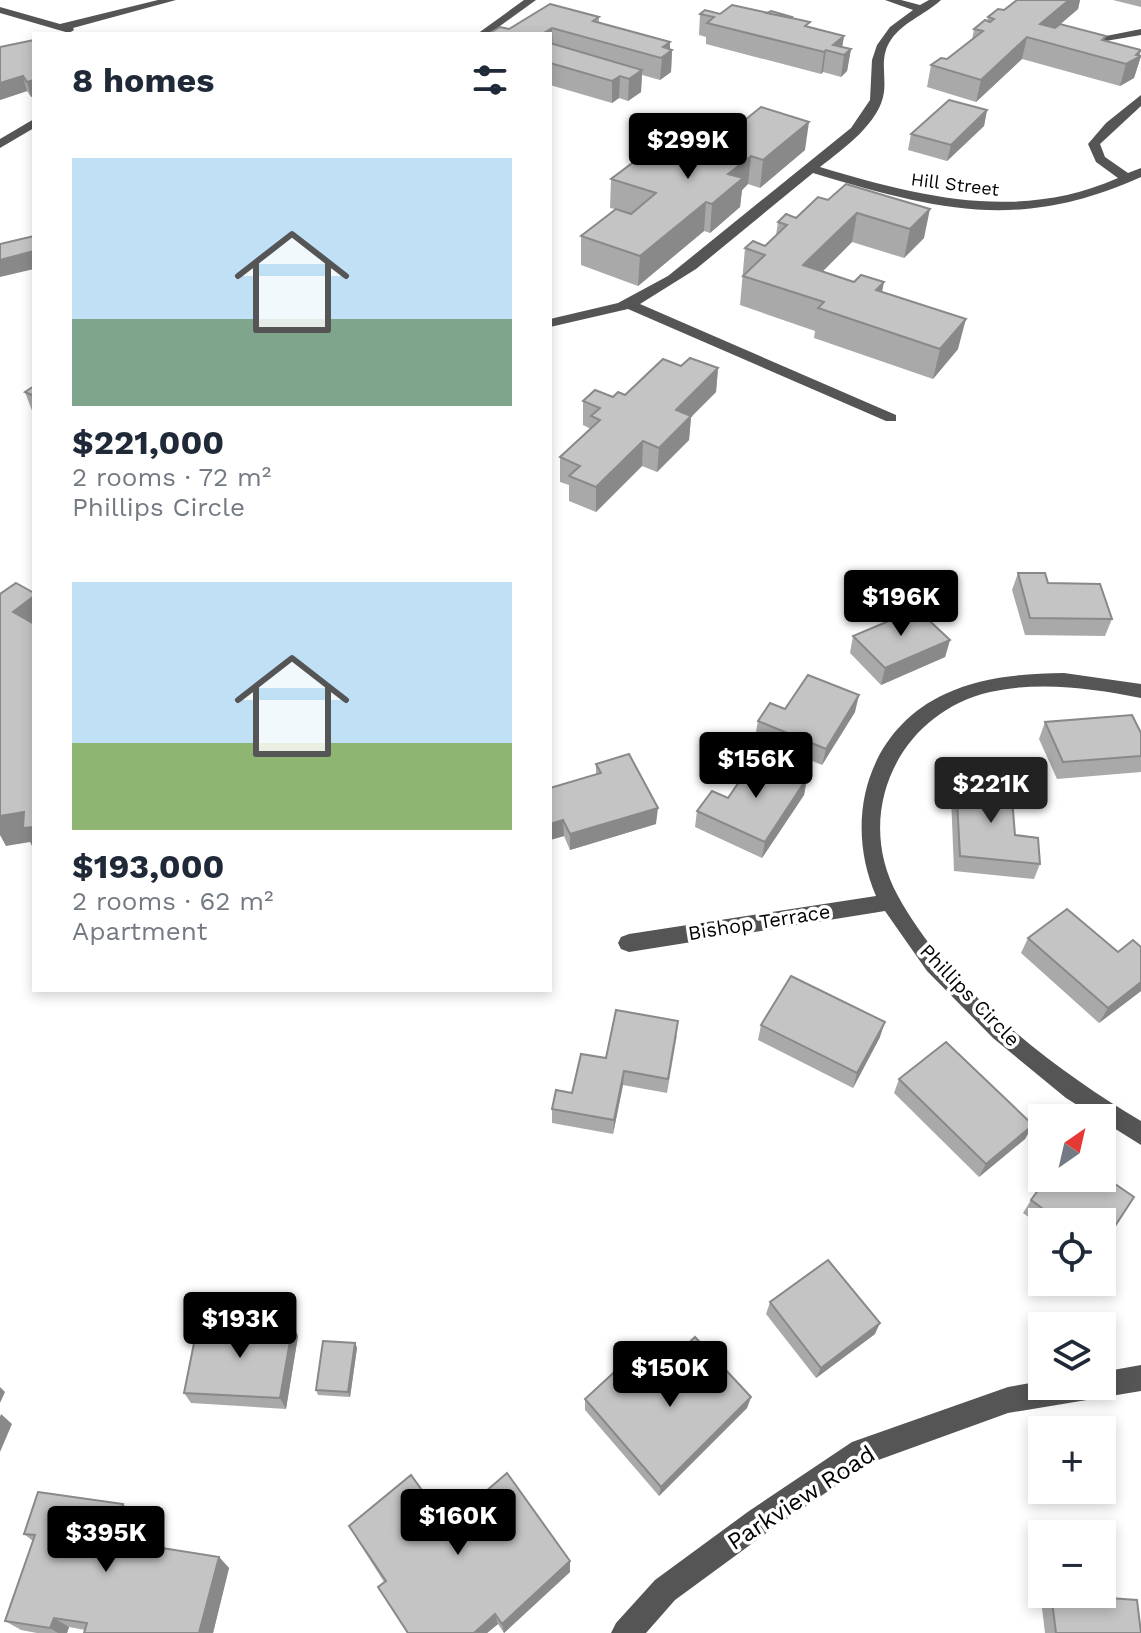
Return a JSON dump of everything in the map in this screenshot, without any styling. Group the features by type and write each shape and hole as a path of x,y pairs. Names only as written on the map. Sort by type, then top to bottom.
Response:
{"street":[{"path":"101,15 127,0"},
{"path":"58,28 171,0"},
{"path":"485,32 531,0"},
{"path":"890,0 921,9"},
{"path":"552,323 629,304 677,278 811,168 856,128 873,108 880,91 879,53 899,26 936,0"},
{"path":"0,10 75,32"},
{"path":"1072,45 1141,32"},
{"path":"1128,179 1100,159 1094,144 1103,129 1124,118 1141,99"},
{"path":"0,144 32,124"},
{"name":"Hill Street","path":"811,168 898,195 979,209 1019,209 1070,202 1141,172"},
{"path":"629,304 891,418"},
{"name":"Phillips Circle","path":"1141,691 1080,680 1005,682 971,690 938,704 911,723 892,746 872,795 869,821 878,876 890,902 946,975 1021,1049 1069,1087 1141,1134"},
{"name":"Bishop Terrace","path":"629,943 890,902"},
{"path":"1116,1382 1141,1378"},
{"name":"Parkview Road","path":"626,1633 665,1590 759,1521 862,1452 1008,1400 1028,1397"}],"building":[{"path":"1017,0 1069,0 1040,24 1055,28 1060,24 1106,36 1102,40 1141,50 1136,55 1141,56 1126,64 1027,37 981,80 931,65 941,58 947,59 983,31 974,29 985,20 990,22 994,19 988,17"},
{"path":"550,4 599,17 593,21 670,42 663,47 672,50 661,58 552,28 545,32 491,32 500,27 509,29"},
{"path":"732,5 810,22 805,26 844,36 833,45 851,49 844,55 824,52 707,23 714,17 700,14 705,10 720,14"},
{"path":"771,11 792,17 767,13"},
{"path":"32,40 32,81 27,82 23,76 0,83 0,47"},
{"path":"552,44 642,70 629,79 620,76 612,81 552,64"},
{"path":"949,100 987,110 951,145 911,134"},
{"path":"761,107 809,122 763,160 751,156 728,174 743,178 712,204 706,202 640,256 581,236 616,209 631,214 656,193 611,179 659,143 700,156"},
{"path":"846,184 930,209 910,229 857,213 803,265 854,282 861,275 884,282 876,290 966,319 940,349 818,308 824,302 743,276 765,255 745,248 753,241 765,246 787,225 778,222 786,214 796,218 818,197 828,200"},
{"path":"32,236 32,252 0,260 0,244"},
{"path":"690,358 718,368 676,410 691,416 659,448 643,441 596,487 569,476 580,466 560,457 600,420 591,416 600,408 583,401 595,390 613,397 618,392 625,395 663,359 681,366"},
{"path":"1018,573 1045,573 1048,583 1100,584 1112,619 1030,618"},
{"path":"16,583 32,592 32,598 13,612 32,623 32,827 23,828 24,812 0,816 0,594"},
{"path":"917,609 950,640 885,668 853,636"},
{"path":"808,675 859,695 826,749 758,721 770,703 785,709"},
{"path":"1132,715 1141,733 1141,756 1063,762 1045,722"},
{"path":"629,754 658,808 570,834 563,820 552,823 552,787 601,773 596,764"},
{"path":"756,757 807,778 765,842 697,811 712,791 728,798"},
{"path":"956,781 1011,786 1015,835 1038,838 1040,864 960,856"},
{"path":"1067,909 1118,952 1133,940 1141,947 1141,982 1108,1008 1028,938"},
{"path":"791,976 885,1022 857,1073 761,1025"},
{"path":"616,1010 678,1021 668,1079 624,1071 614,1120 552,1109 556,1090 572,1093 581,1054 606,1058"},
{"path":"946,1042 1028,1120 1028,1129 986,1164 899,1079"},
{"path":"1116,1185 1134,1197 1116,1225 1116,1208 1042,1208 1031,1200 1037,1192 1116,1192"},
{"path":"828,1260 880,1323 821,1368 770,1302"},
{"path":"209,1320 293,1324 280,1398 184,1393 194,1343 203,1343"},
{"path":"695,1337 751,1397 661,1487 585,1399 622,1365 642,1388"},
{"path":"323,1341 355,1343 348,1392 316,1390"},
{"path":"507,1473 570,1561 502,1624 495,1614 474,1633 408,1633 378,1587 386,1581 349,1526 411,1475 447,1525"},
{"path":"38,1492 123,1504 112,1540 219,1557 199,1633 84,1633 87,1623 54,1618 50,1628 5,1621 35,1535 24,1534"},
{"path":"1116,1599 1137,1600 1141,1633 1056,1633 1053,1608 1116,1608"}]}
